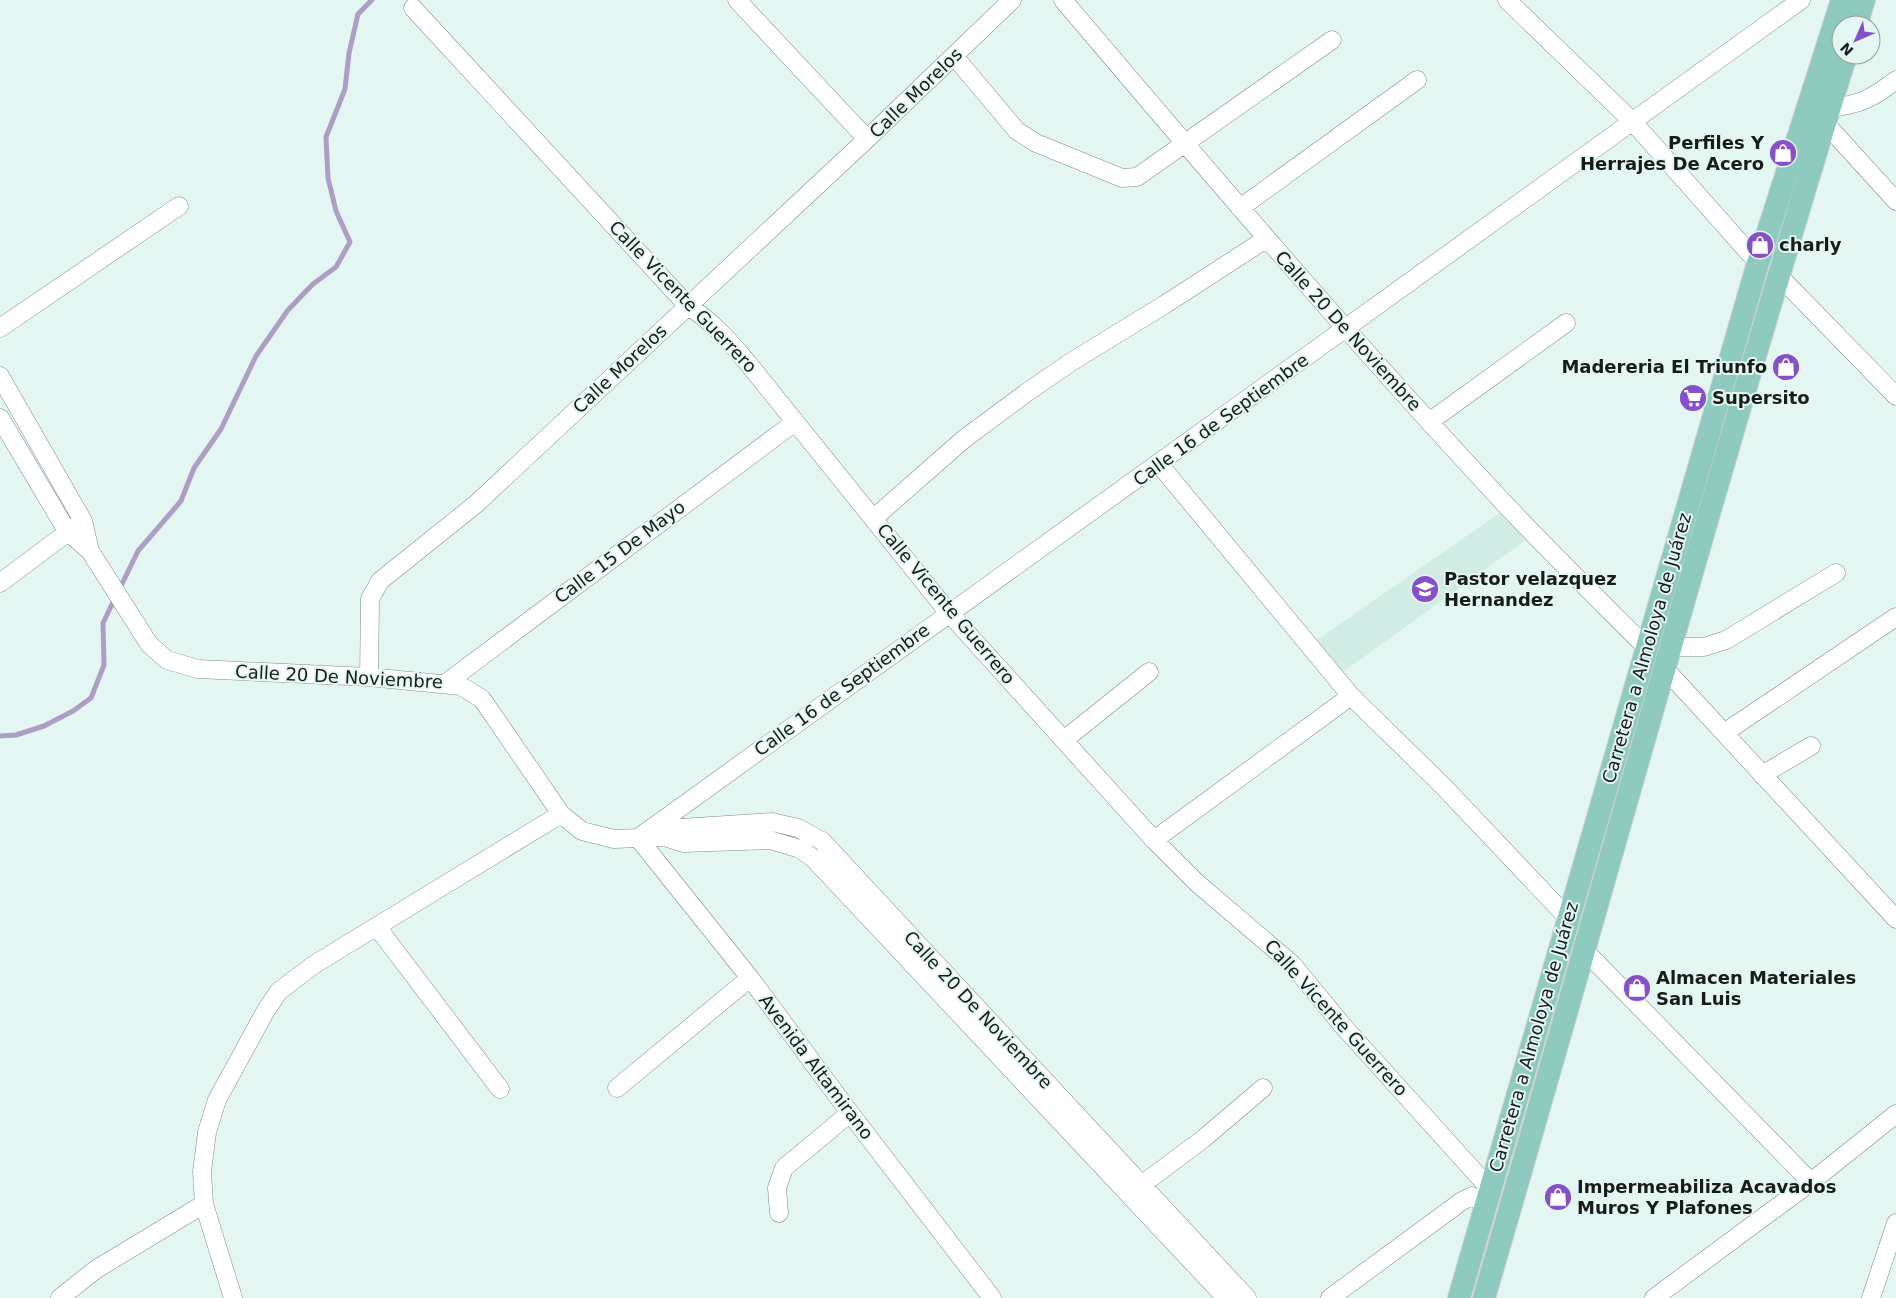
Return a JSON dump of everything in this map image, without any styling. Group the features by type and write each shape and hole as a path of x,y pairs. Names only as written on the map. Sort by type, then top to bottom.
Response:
{"main road":[{"name":"Carretera a Almoloya de Juárez","path":"1459,1298 1758,263 1842,0"},
{"path":"1859,15 1864,0"},
{"name":"Carretera a Almoloya de Juárez","path":"1484,1298 1586,951 1722,468 1843,65"},
{"path":"1701,462 1722,468"}],"street":[{"path":"737,0 867,139"},
{"name":"Calle Morelos","path":"369,677 370,599 380,581 476,504 867,139 1012,0"},
{"name":"Calle 20 De Noviembre","path":"1063,0 1266,239 1429,422 1504,504 1648,649"},
{"path":"1507,0 1633,122 1758,263"},
{"name":"Calle 16 de Septiembre","path":"638,838 949,613 1160,464 1801,0"},
{"name":"Calle Vicente Guerrero","path":"413,8 688,306 710,320 748,362 949,613 1154,840 1197,883 1292,964 1488,1197"},
{"path":"954,56 1017,131 1036,143 1122,178 1137,177 1332,40"},
{"path":"1240,208 1417,80"},
{"path":"1896,80 1861,102 1827,116 1896,201"},
{"path":"0,328 179,206"},
{"path":"874,518 964,439 1026,393 1071,362 1164,306 1266,239"},
{"path":"1780,277 1896,396"},
{"path":"1429,422 1566,324"},
{"name":"Calle 20 De Noviembre","path":"0,376 83,521 90,551"},
{"name":"Calle 20 De Noviembre","path":"0,418 67,531 90,551 137,626 156,651 167,660 181,666 198,669 369,677 446,683 461,686 482,699 561,814 568,822 590,835 614,839 666,838 682,828 772,822 798,828 822,841 931,971 1136,1189 1247,1298"},
{"name":"Calle 15 De Mayo","path":"446,683 795,422"},
{"path":"1160,464 1351,696 1443,786 1568,918"},
{"path":"0,583 67,531 83,521"},
{"path":"1671,647 1704,647 1726,640 1836,573"},
{"path":"1724,733 1896,617"},
{"path":"1665,669 1896,919"},
{"path":"1064,740 1149,672"},
{"path":"1154,840 1351,696"},
{"path":"1762,775 1811,746"},
{"path":"234,1298 204,1204 202,1172 207,1132 217,1100 265,1012 280,991 315,964 561,814"},
{"name":"Avenida Altamirano","path":"638,838 750,978 850,1113 992,1298"},
{"path":"377,927 500,1090"},
{"path":"1586,951 1812,1182"},
{"path":"617,1088 750,978"},
{"path":"1136,1189 1203,1139 1263,1088"},
{"path":"779,1213 777,1188 784,1168 850,1113"},
{"path":"1654,1298 1812,1182 1896,1114"},
{"name":"Calle 20 De Noviembre","path":"1136,1189 1226,1298"},
{"path":"1330,1298 1462,1201 1472,1196 1488,1197"},
{"path":"60,1298 94,1270 204,1204"},
{"path":"1877,1294 1896,1223"}],"shaded area":[{"name":"Pastor velazquez Hernandez","path":"1504,510 1530,537 1343,672 1317,640"}],"waterway":[{"path":"119,590 138,551 181,501 194,468 221,429 256,356 288,310 313,284 336,267 350,242 336,211 328,178 326,137 345,89 349,53 358,14 372,0"},
{"path":"0,736 16,735 44,726 73,711 91,698 104,665 103,623 115,598"}],"place":[{"name":"Perfiles Y Herrajes De Acero","path":"1783,153"},
{"name":"charly","path":"1760,245"},
{"name":"Madereria El Triunfo","path":"1786,367"},
{"name":"Supersito","path":"1693,398"},
{"name":"Pastor velazquez Hernandez","path":"1425,589"},
{"name":"Almacen Materiales San Luis","path":"1637,988"},
{"name":"Impermeabiliza Acavados Muros Y Plafones","path":"1558,1197"}]}
